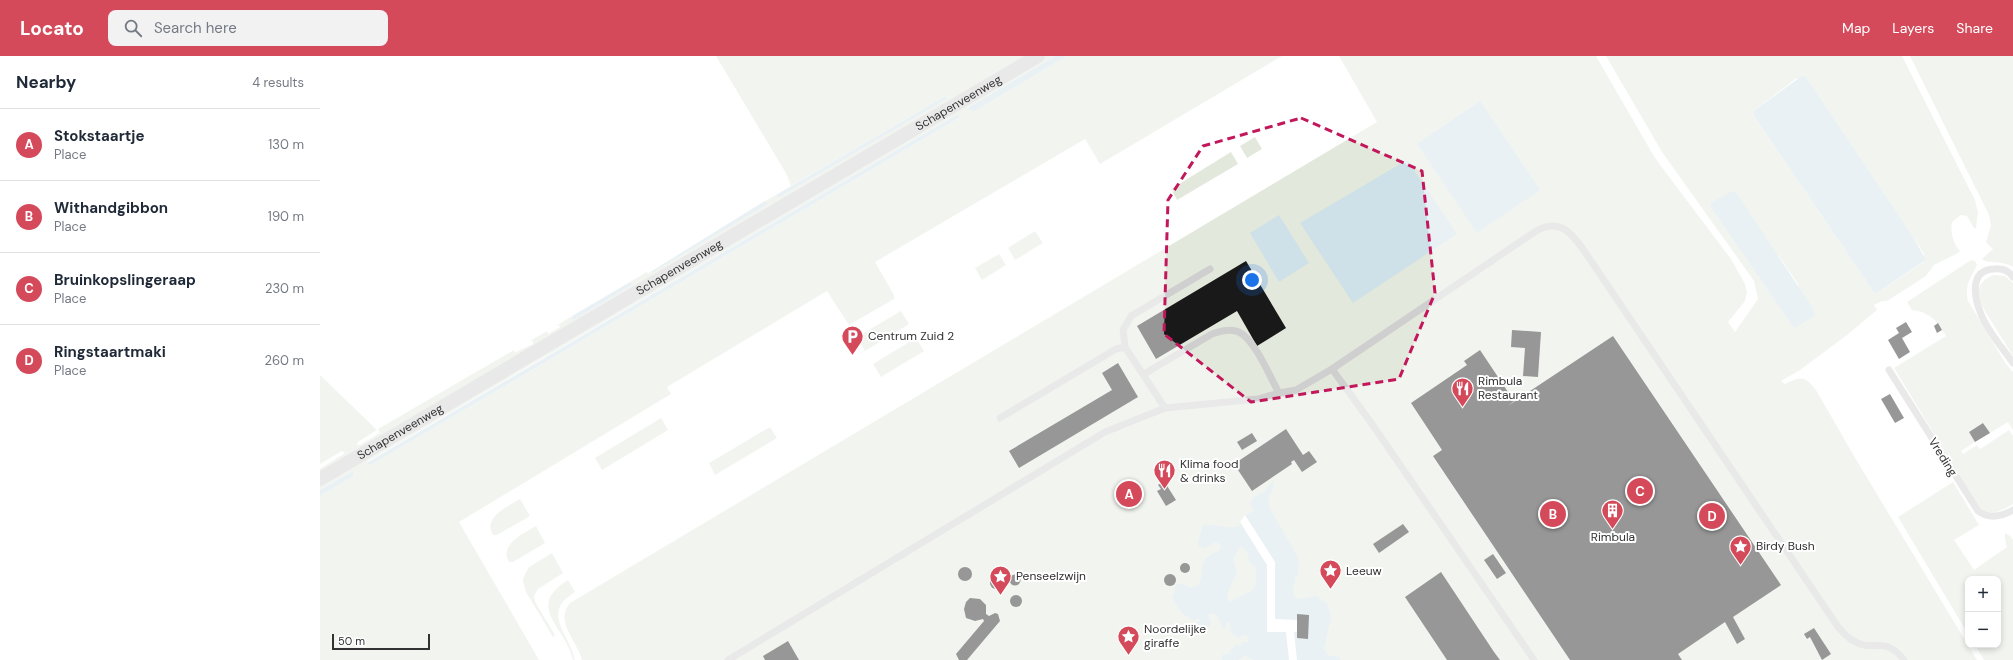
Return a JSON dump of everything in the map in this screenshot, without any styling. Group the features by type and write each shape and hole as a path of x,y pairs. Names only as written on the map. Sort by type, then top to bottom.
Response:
{"street":[{"name":"Schapenveenweg","path":"320,479 1038,56"}],"lane":[{"path":"728,660 1105,432 1165,408 1258,399 1296,390 1332,369 1536,231 1545,226 1557,226 1566,229 1585,252 1838,627 1853,641 1871,646 1886,645 1894,648 1904,660"},
{"path":"2013,277 2002,268 1990,269 1977,277 1974,285 1981,315 2013,363"},
{"path":"1165,408 1125,347 1123,330 1131,316 1210,269"},
{"path":"1144,374 1212,334 1224,330 1238,331 1248,338 1279,393"},
{"path":"1000,418 1116,349 1125,347"},
{"path":"1332,369 1372,424 1534,660"},
{"name":"Vreding","path":"1889,370 1978,511 1984,515 1994,517 2013,510"}],"highlighted area":[{"path":"1301,118 1422,171 1435,293 1399,379 1251,402 1164,334 1168,200 1203,146"}],"shaded area":[{"path":"716,56 1031,56 320,476 320,469 345,453 342,451 320,464 320,375 377,430 358,442 357,445 360,445 380,433 378,429 514,350 514,353 533,344 533,341 530,341 547,331 548,334 560,327 559,325 556,326 572,316 571,318 576,319 632,285 630,282 648,271 647,273 649,274 767,204 765,201 776,195 780,197 948,97 947,95 791,186 787,175"},
{"path":"1044,56 1055,56 969,107 975,111 1067,56 1282,56 1100,164 1085,139 875,262 894,295 894,299 849,325 827,291 667,387 671,394 459,522 539,660 320,660 320,496 354,476 354,474 351,472 320,490 320,484","holes":["956,115 959,118 371,465 367,464 368,461"]},
{"path":"1055,56 1067,56 975,111 969,110 969,107"},
{"path":"1339,56 1596,56 1655,158 1731,259 1745,284 1747,293 1745,301 1728,322 1735,332 1758,299 1754,281 1662,152 1606,56 1902,56 1975,200 1978,212 1976,228 1974,228 1967,216 1961,215 1952,222 1951,226 1954,241 1960,251 1958,253 1934,265 1926,276 1887,301 1882,301 1874,305 1877,310 1847,335 1800,370 1781,381 1785,384 1799,379 1806,380 1816,390 1965,640 1965,648 1970,648 1977,660 582,660 580,653 568,632 566,624 566,610 570,603 1377,122","holes":["1797,78 1924,254 1924,262 1875,294 1754,116 1753,112","1778,255 1798,284 1794,328 1765,283"]},
{"path":"1910,56 2013,56 2013,267 1982,259 1993,249 1986,242 1991,225 1989,215"},
{"path":"1802,76 1805,76 1913,237 1926,260 1875,294 1754,116 1753,112 1755,110"},
{"path":"947,95 947,98 933,107 780,197 777,197 776,195"},
{"path":"1480,101 1540,190 1477,233 1417,144"},
{"path":"956,115 959,115 959,118 371,465 367,464 368,462"},
{"path":"1255,137 1262,149 1247,158 1240,146"},
{"path":"1231,152 1238,164 1177,200 1171,189"},
{"path":"1407,160 1457,234 1353,303 1300,223"},
{"path":"1735,191 1812,307 1815,316 1794,328 1711,207 1711,203 1730,192"},
{"path":"765,201 768,204 653,272 647,274"},
{"path":"1279,215 1309,263 1279,282 1250,233"},
{"path":"1035,231 1043,243 1015,260 1008,248"},
{"path":"999,254 1006,265 982,280 975,268"},
{"path":"1971,260 1975,261 1977,265 1970,278 1967,290 1968,301 2006,364 2013,372 2013,430 2008,422 1990,433 1983,423 1969,432 1975,442 1961,451 1963,454 1977,445 1980,449 2009,430 2013,436 2013,504 2000,511 1992,513 1979,508 1894,368 1946,336 1932,318 1924,313 1912,310 1907,302"},
{"path":"1993,275 2005,276 2013,283 2013,356 1985,311 1979,298 1978,291 1980,285"},
{"path":"630,282 632,285 576,319 572,319 572,316"},
{"path":"901,311 909,324 865,351 857,337"},
{"path":"916,338 924,351 881,377 873,364"},
{"path":"661,418 668,430 602,470 595,458"},
{"path":"770,427 777,438 715,475 709,463"},
{"path":"353,472 354,476 320,496 320,490"},
{"path":"1273,480 1274,483 1268,503 1269,507 1299,561 1298,575 1294,577 1296,582 1293,585 1294,597 1300,599 1316,596 1327,603 1331,617 1324,649 1328,655 1339,657 1340,660 1255,660 1246,655 1238,660 1222,660 1222,655 1231,653 1230,650 1237,644 1240,647 1242,642 1248,642 1249,636 1243,635 1239,638 1231,633 1230,623 1228,621 1224,630 1217,615 1213,613 1208,615 1211,623 1209,627 1200,626 1196,622 1200,622 1200,619 1197,618 1194,621 1182,613 1172,597 1175,592 1175,586 1181,583 1191,588 1199,585 1203,563 1208,557 1220,550 1221,545 1216,542 1205,548 1199,547 1198,542 1203,525 1230,527 1240,526 1240,522 1245,515 1254,511 1250,503 1253,498 1265,491","holes":["1242,547 1247,552 1250,563 1256,567 1256,581 1253,590 1229,602 1227,594 1237,572 1233,560 1239,548"]},
{"path":"1953,482 1979,525 1954,540 1974,570 2007,547 2005,533 2010,536 2013,540 2013,660 1984,660 1977,648 2001,648 2001,576 1965,576 1965,629 1898,517"},
{"path":"520,499 530,516 497,535 493,535 491,523 494,518 503,509"},
{"path":"536,526 545,543 513,562 509,562 507,550 510,545 519,536"},
{"path":"552,553 563,573 538,589 534,596 535,602 555,635 553,637 526,592 523,581 529,567"},
{"path":"568,580 575,592 565,600 560,608 558,616 575,660 573,660 569,648 552,618 549,609 549,599 555,590"}],"pier":[{"path":"1245,515 1275,562 1275,619 1297,620 1297,632 1294,632 1297,660 1289,660 1286,632 1267,632 1267,565 1240,522"}],"building":[{"path":"1246,261 1286,328 1257,346 1237,311 1156,359 1137,326"},
{"path":"1906,322 1912,332 1902,338 1910,352 1899,359 1888,340 1899,333 1896,328"},
{"path":"1938,323 1942,330 1937,333 1934,326"},
{"path":"1512,330 1541,332 1538,377 1523,376 1525,348 1511,347"},
{"name":"Rimbula","path":"1613,336 1781,585 1733,617 1745,639 1737,644 1725,622 1678,654 1682,660 1570,660 1433,456 1442,450 1411,403 1467,365 1464,361 1480,350 1514,401 1509,405"},
{"path":"1118,363 1138,397 1019,468 1009,451 1112,390 1102,373"},
{"path":"1890,394 1904,418 1895,423 1881,399"},
{"path":"1983,423 1990,433 1975,442 1969,432"},
{"path":"1286,429 1303,455 1309,451 1317,462 1302,472 1294,460 1291,462 1292,464 1252,491 1234,464"},
{"path":"1252,433 1257,441 1242,450 1237,442"},
{"path":"1164,481 1176,500 1166,506 1157,491 1161,489 1158,485"},
{"path":"1403,524 1409,532 1379,553 1373,544"},
{"path":"1493,554 1506,573 1497,579 1484,560"},
{"path":"1183,563 1187,563 1189,564 1189,572 1183,573 1180,570 1180,566"},
{"path":"965,567 970,569 972,574 970,579 965,581 960,579 958,574 960,569"},
{"path":"1441,572 1500,660 1447,660 1405,597"},
{"path":"1015,574 1019,576 1021,580 1019,584 1015,586 1011,584 1009,580 1011,576"},
{"path":"1170,574 1174,576 1176,580 1174,584 1170,586 1166,584 1164,580 1166,576"},
{"path":"996,577 1000,579 1002,583 1000,587 996,589 992,587 990,583 992,579"},
{"path":"1014,595 1018,595 1022,601 1018,607 1014,607 1010,603 1010,599"},
{"path":"970,598 980,599 986,605 986,614 989,616 995,613 998,614 1000,621 967,660 959,660 956,654 984,621 983,619 975,621 966,618 964,609 966,602"},
{"path":"1297,614 1309,615 1308,639 1297,638"},
{"path":"1814,628 1831,654 1822,660 1810,637 1807,639 1804,634"},
{"path":"788,641 799,660 765,660 763,656"}],"place":[{"name":"Centrum Zuid 2","path":"852,356"},
{"name":"Rimbula Restaurant","path":"1463,408"},
{"name":"Klima food & drinks","path":"1165,490"},
{"name":"Bruinkopslingeraap","path":"1640,491"},
{"name":"Stokstaartje","path":"1129,494"},
{"name":"Withandgibbon","path":"1553,514"},
{"name":"Ringstaartmaki","path":"1712,516"},
{"name":"Rimbula","path":"1613,530"},
{"name":"Birdy Bush","path":"1741,566"},
{"name":"Leeuw","path":"1331,590"},
{"name":"Penseelzwijn","path":"1000,596"},
{"name":"Noordelijke giraffe","path":"1128,656"}]}
